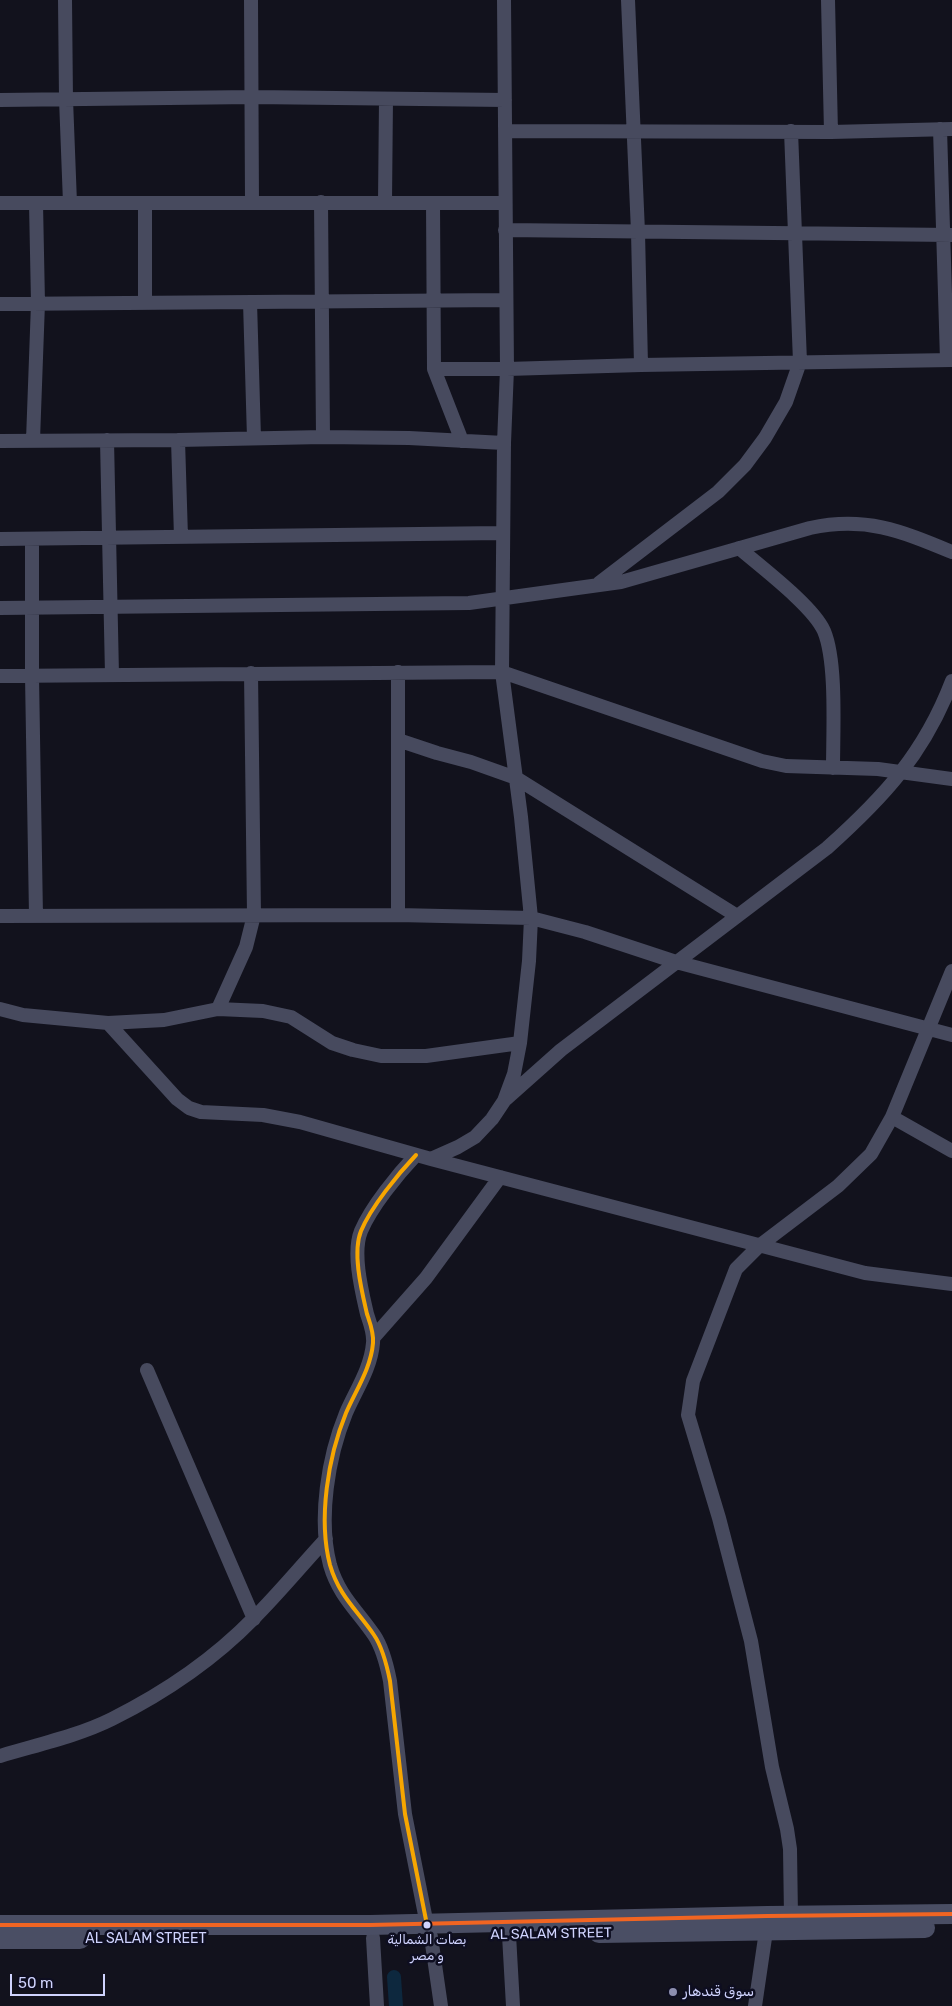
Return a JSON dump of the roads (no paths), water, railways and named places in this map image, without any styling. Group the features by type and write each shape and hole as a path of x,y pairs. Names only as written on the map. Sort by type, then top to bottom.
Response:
{"main road":[{"name":"AL SALAM STREET","path":"0,1939 373,1938 429,1931 791,1916 952,1914"},
{"name":"AL SALAM STREET","path":"0,1925 429,1931 509,1934 952,1928"}],"street":[{"path":"65,0 70,203"},
{"path":"251,0 253,97 252,202"},
{"path":"504,0 504,203 507,370 502,533 502,672 521,817 530,918 526,1003 514,1074 504,1101"},
{"path":"628,0 638,232 641,365"},
{"path":"828,0 831,132"},
{"path":"0,100 253,97 504,100"},
{"path":"385,202 386,99"},
{"path":"434,369 507,370 641,365 950,360 946,129 831,132 505,131"},
{"path":"597,585 718,492 745,465 765,438 786,402 800,362 791,131"},
{"path":"321,202 323,437"},
{"path":"433,202 434,369 462,441"},
{"path":"0,203 504,203"},
{"path":"33,440 38,303 36,203"},
{"path":"145,203 145,303"},
{"path":"505,230 948,235"},
{"path":"0,304 505,300"},
{"path":"250,302 254,438"},
{"path":"0,441 323,437 409,438 504,443"},
{"path":"107,440 112,675"},
{"path":"178,440 181,537"},
{"path":"0,608 469,603 622,582 831,523 870,524 895,530 952,552"},
{"path":"0,539 502,533"},
{"path":"32,539 36,916"},
{"path":"739,548 808,609 823,630 830,668 833,768"},
{"path":"398,672 398,915"},
{"path":"0,676 502,672 762,760 786,766 878,769 952,779"},
{"path":"218,1009 246,947 254,916 251,673"},
{"path":"431,1159 475,1137 488,1124 504,1101 561,1050 827,848 863,816 916,754 947,706 952,681"},
{"path":"398,740 516,778 737,916"},
{"path":"0,916 398,915 530,918 585,932 676,962 952,1035"},
{"path":"791,1916 790,1849 787,1829 772,1767 751,1641 719,1518 688,1415 693,1381 733,1275 741,1263 759,1246 801,1215 871,1154 892,1117 952,971"},
{"path":"0,1009 23,1015 108,1022 164,1020 218,1009 280,1014 301,1023 332,1044 380,1056 426,1056 520,1043"},
{"path":"108,1022 176,1099 189,1108 214,1114 280,1117 416,1155 865,1273 952,1284"},
{"path":"892,1117 952,1150"},
{"path":"416,1155 390,1185 360,1233 358,1256 373,1338 372,1354 368,1368 341,1426 334,1450 328,1476 325,1524 330,1565 340,1592 376,1636 385,1661 390,1682 405,1814 429,1931 441,2006"},
{"path":"373,1338 426,1278 500,1177"},
{"path":"147,1370 254,1619"},
{"path":"0,1756 49,1742 110,1720 168,1687 208,1659 254,1619 326,1539"},
{"path":"755,2006 766,1931"},
{"path":"509,1934 513,2006"},
{"path":"373,1938 377,2006"}],"waterway":[{"path":"394,1977 396,2006"}],"place":[{"name":"بصات الشمالية و مصر","path":"427,1925"},
{"name":"سوق قندهار","path":"673,1992"}]}
